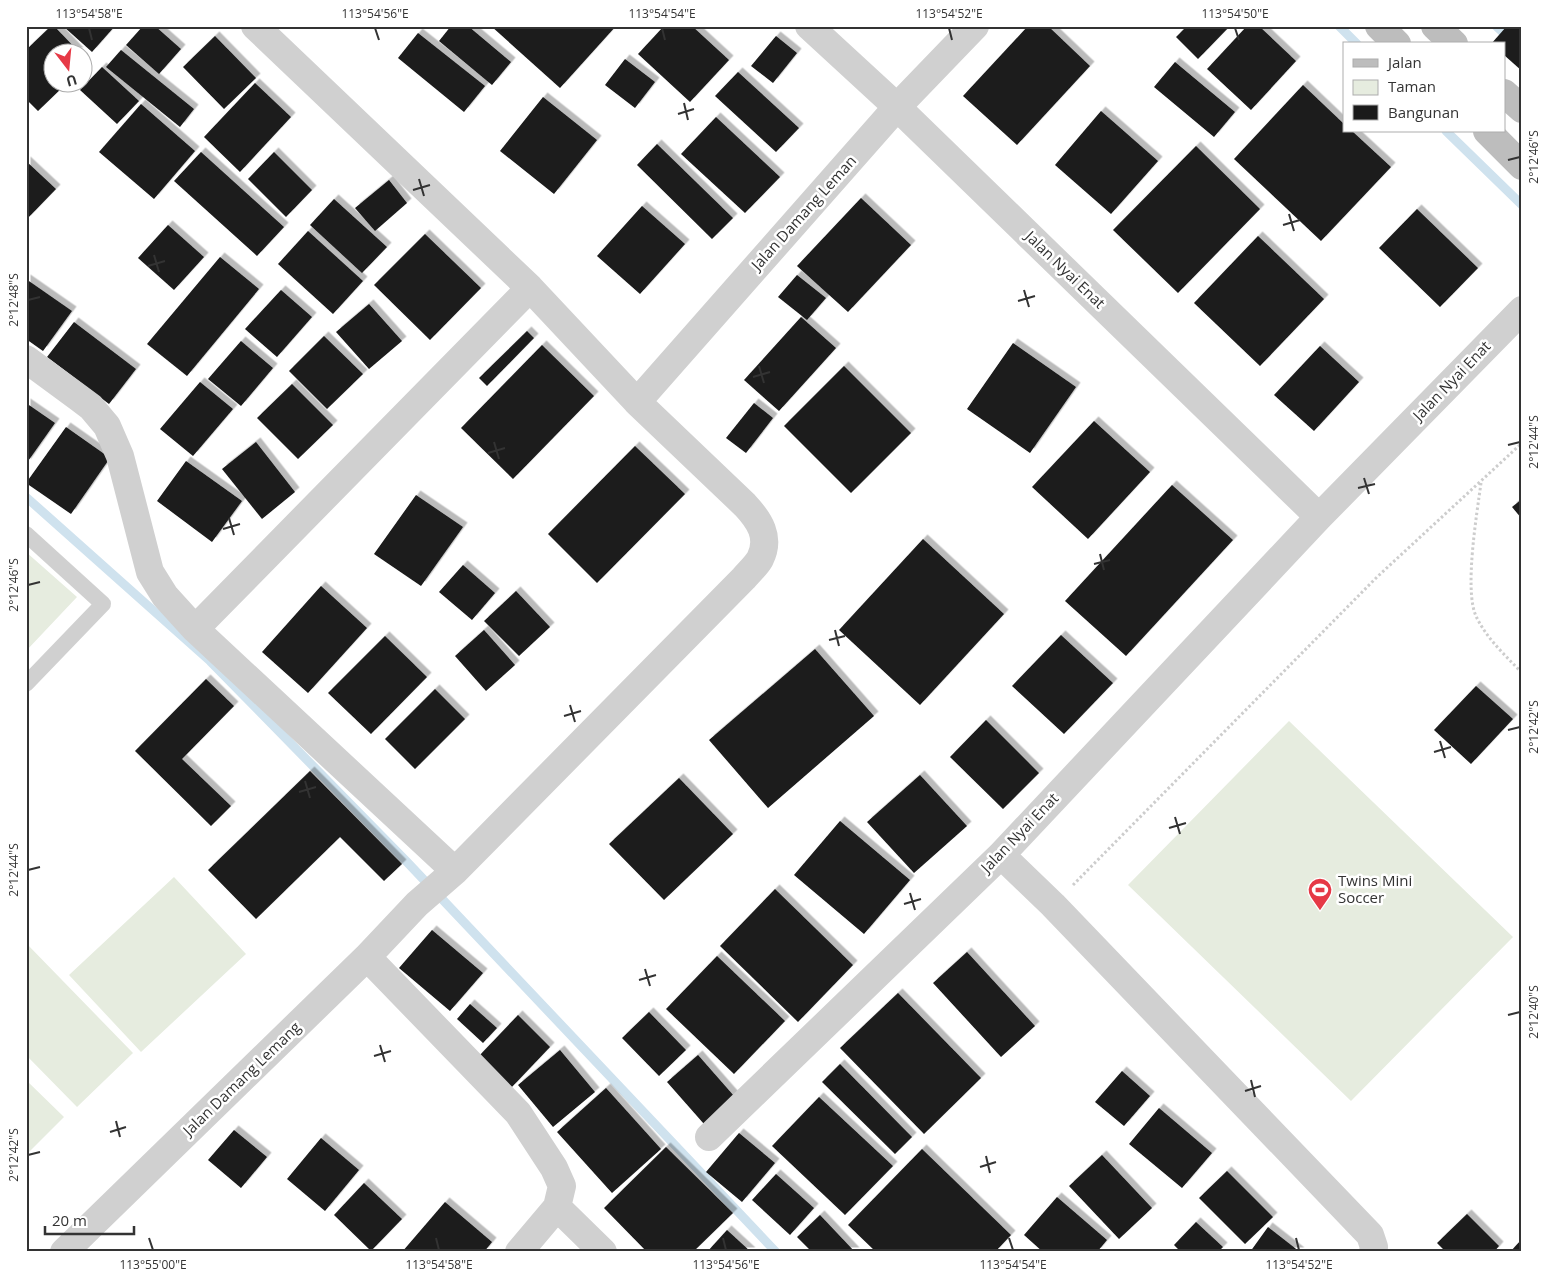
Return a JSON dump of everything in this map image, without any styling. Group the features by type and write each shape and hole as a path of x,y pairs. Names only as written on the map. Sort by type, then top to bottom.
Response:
{"main road":[{"path":"1379,26 1395,42"},
{"path":"1435,26 1452,42"},
{"path":"1506,94 1522,109"},
{"path":"1488,132 1522,166"}],"street":[{"name":"Jalan Damang Lemang","path":"64,1252 367,957 417,904 449,876 744,578 759,560 764,547 763,531 757,517 637,402 530,288 255,26"},
{"name":"Jalan Nyai Enat","path":"809,26 898,107 1319,517"},
{"name":"Jalan Damang Leman","path":"637,402 898,107 975,26"},
{"path":"195,629 530,288"},
{"name":"Jalan Nyai Enat","path":"709,1137 1000,855 1319,517 1520,316"},
{"path":"26,359 91,407 108,426 120,456 150,572 165,596 195,629 449,876"},
{"path":"1000,855 1053,905 1370,1235 1374,1247 1373,1252"},
{"path":"367,957 518,1113 554,1168 562,1186 557,1206 519,1252"},
{"path":"557,1206 603,1252"}],"lane":[{"path":"26,534 103,604 26,684"}],"path":[{"path":"1053,905 1377,576 1522,443"},
{"path":"1481,482 1471,568 1475,616 1489,637 1522,673"}],"green space":[{"path":"26,552 77,597 26,651"},
{"name":"Twins Mini Soccer","path":"1289,721 1513,937 1351,1101 1128,885"},
{"path":"174,877 246,954 141,1052 69,975"},
{"path":"26,943 133,1053 77,1107 26,1055"},
{"path":"26,1080 64,1117 26,1155"}],"building":[{"path":"51,26 54,26 69,42 42,42 42,92 58,92 38,111 26,99 26,50"},
{"path":"63,26 115,26 92,52 92,42 81,42"},
{"path":"143,26 155,26 181,49 159,74 126,45"},
{"path":"451,26 468,26 511,62 492,85 439,41"},
{"path":"491,26 616,26 560,88"},
{"path":"664,26 692,26 729,60 690,102 638,54"},
{"path":"1028,26 1048,26 1090,66 1017,145 963,96"},
{"path":"1187,26 1230,26 1198,59 1176,37"},
{"path":"1247,26 1259,26 1296,61 1251,110 1207,69"},
{"path":"1507,26 1522,26 1522,71 1506,57 1506,42 1493,42"},
{"path":"418,33 485,86 464,112 398,58"},
{"path":"215,36 256,78 224,109 183,67"},
{"path":"776,36 797,53 773,83 751,66"},
{"path":"121,50 194,109 180,127 106,67"},
{"path":"625,59 655,82 635,108 605,85"},
{"path":"1175,62 1235,112 1214,137 1154,87"},
{"path":"102,67 139,101 117,124 82,92 92,92 92,77"},
{"path":"738,72 799,128 776,152 715,96"},
{"path":"255,83 291,117 240,172 204,137"},
{"path":"1303,85 1343,123 1343,132 1353,132 1391,167 1321,241 1234,159"},
{"path":"543,97 597,140 554,194 500,151"},
{"path":"141,104 195,151 154,199 99,152"},
{"path":"1101,111 1158,161 1111,214 1055,165"},
{"path":"716,117 780,177 745,213 681,154"},
{"path":"657,144 733,218 712,239 637,165"},
{"path":"1196,146 1260,209 1178,293 1113,230"},
{"path":"201,152 284,227 257,256 174,181"},
{"path":"274,152 312,190 286,217 248,179"},
{"path":"26,161 56,189 26,220"},
{"path":"389,180 407,203 375,231 355,208"},
{"path":"861,198 911,245 848,312 797,266"},
{"path":"334,199 387,247 362,273 310,225"},
{"path":"642,206 685,244 640,294 597,256"},
{"path":"1417,209 1478,268 1440,307 1379,248"},
{"path":"168,225 204,257 174,290 138,258"},
{"path":"308,231 363,281 333,314 278,264"},
{"path":"425,234 481,288 430,340 374,285"},
{"path":"1258,236 1324,299 1260,366 1194,303"},
{"path":"220,257 259,289 187,376 147,344"},
{"path":"797,275 826,298 807,320 778,297"},
{"path":"26,279 72,311 43,351 26,339"},
{"path":"281,290 312,317 277,357 245,329"},
{"path":"369,304 402,341 369,369 336,332"},
{"path":"801,317 836,348 779,411 744,380"},
{"path":"74,322 136,369 109,404 47,357"},
{"path":"527,331 534,338 487,386 479,378"},
{"path":"324,336 363,374 327,409 289,371"},
{"path":"241,341 273,368 241,406 208,379"},
{"path":"1013,343 1076,387 1030,453 967,409"},
{"path":"542,345 594,396 513,479 461,428"},
{"path":"1320,346 1359,382 1314,431 1274,395"},
{"path":"844,366 911,433 851,493 784,426"},
{"path":"200,382 233,409 193,456 160,429"},
{"path":"292,384 333,425 298,459 257,418"},
{"path":"26,403 55,423 26,464"},
{"path":"754,403 773,418 746,453 726,438"},
{"path":"1094,421 1150,472 1088,539 1032,487"},
{"path":"66,427 110,458 71,514 26,483"},
{"path":"256,442 295,492 262,519 222,469"},
{"path":"635,446 685,494 597,583 548,534"},
{"path":"186,461 242,501 212,542 157,501"},
{"path":"1172,485 1233,540 1126,656 1065,601"},
{"path":"416,495 463,527 421,586 374,554"},
{"path":"1522,499 1522,519 1512,507"},
{"path":"923,539 1004,614 920,705 839,630"},
{"path":"463,565 495,593 472,620 439,592"},
{"path":"321,586 367,628 308,693 262,652"},
{"path":"516,591 550,627 519,656 484,621"},
{"path":"484,630 515,665 486,691 455,656"},
{"path":"1061,635 1113,683 1064,734 1012,686"},
{"path":"385,636 427,677 371,734 328,693"},
{"path":"815,649 874,716 768,808 709,740"},
{"path":"206,679 234,706 182,759 231,806 211,826 135,751"},
{"path":"1476,686 1513,719 1471,764 1434,730"},
{"path":"435,689 465,719 415,769 385,739"},
{"path":"986,720 1039,773 1003,809 950,757"},
{"path":"310,771 402,864 384,881 340,837 256,919 208,870"},
{"path":"920,775 967,826 914,873 867,822"},
{"path":"679,778 733,834 664,900 609,844"},
{"path":"840,821 910,880 864,934 794,875"},
{"path":"775,889 853,965 798,1022 720,946"},
{"path":"432,930 483,973 450,1011 399,968"},
{"path":"967,952 1035,1026 1001,1057 933,983"},
{"path":"717,956 785,1021 734,1074 666,1009"},
{"path":"898,993 981,1078 924,1134 840,1048"},
{"path":"470,1004 497,1028 483,1043 457,1019"},
{"path":"649,1012 686,1050 659,1076 622,1038"},
{"path":"518,1015 550,1047 511,1088 478,1057"},
{"path":"560,1050 595,1092 553,1127 518,1085"},
{"path":"698,1055 734,1096 704,1124 667,1082"},
{"path":"840,1064 912,1137 895,1154 822,1082"},
{"path":"1122,1071 1150,1096 1124,1126 1095,1102"},
{"path":"606,1088 661,1149 612,1193 557,1132"},
{"path":"819,1097 893,1166 845,1215 772,1146"},
{"path":"1159,1108 1212,1153 1182,1188 1129,1144"},
{"path":"234,1130 267,1157 241,1188 208,1160"},
{"path":"739,1133 775,1163 742,1202 706,1172"},
{"path":"321,1138 359,1170 325,1211 287,1179"},
{"path":"666,1147 733,1213 693,1252 647,1252 604,1208"},
{"path":"922,1149 1011,1235 995,1252 876,1252 848,1225"},
{"path":"1102,1155 1152,1208 1119,1239 1069,1186"},
{"path":"1227,1171 1273,1217 1245,1244 1199,1198"},
{"path":"776,1174 814,1208 790,1235 752,1200"},
{"path":"364,1183 402,1219 371,1251 334,1215"},
{"path":"1057,1197 1107,1240 1097,1252 1043,1252 1024,1235"},
{"path":"445,1202 492,1242 484,1252 402,1252"},
{"path":"1467,1214 1499,1246 1494,1252 1446,1252 1437,1243"},
{"path":"820,1215 855,1252 812,1252 797,1237"},
{"path":"1196,1222 1223,1247 1218,1252 1181,1252 1174,1245"},
{"path":"1268,1227 1300,1252 1250,1252"},
{"path":"727,1230 751,1252 707,1252"},
{"path":"1522,1239 1522,1252 1510,1252"}],"waterway":[{"path":"1339,26 1355,42"},
{"path":"1496,26 1511,40"},
{"path":"1447,132 1522,205"},
{"path":"26,497 210,661 407,862 776,1252"}],"place":[{"name":"Twins Mini Soccer","path":"1320,911"}]}
